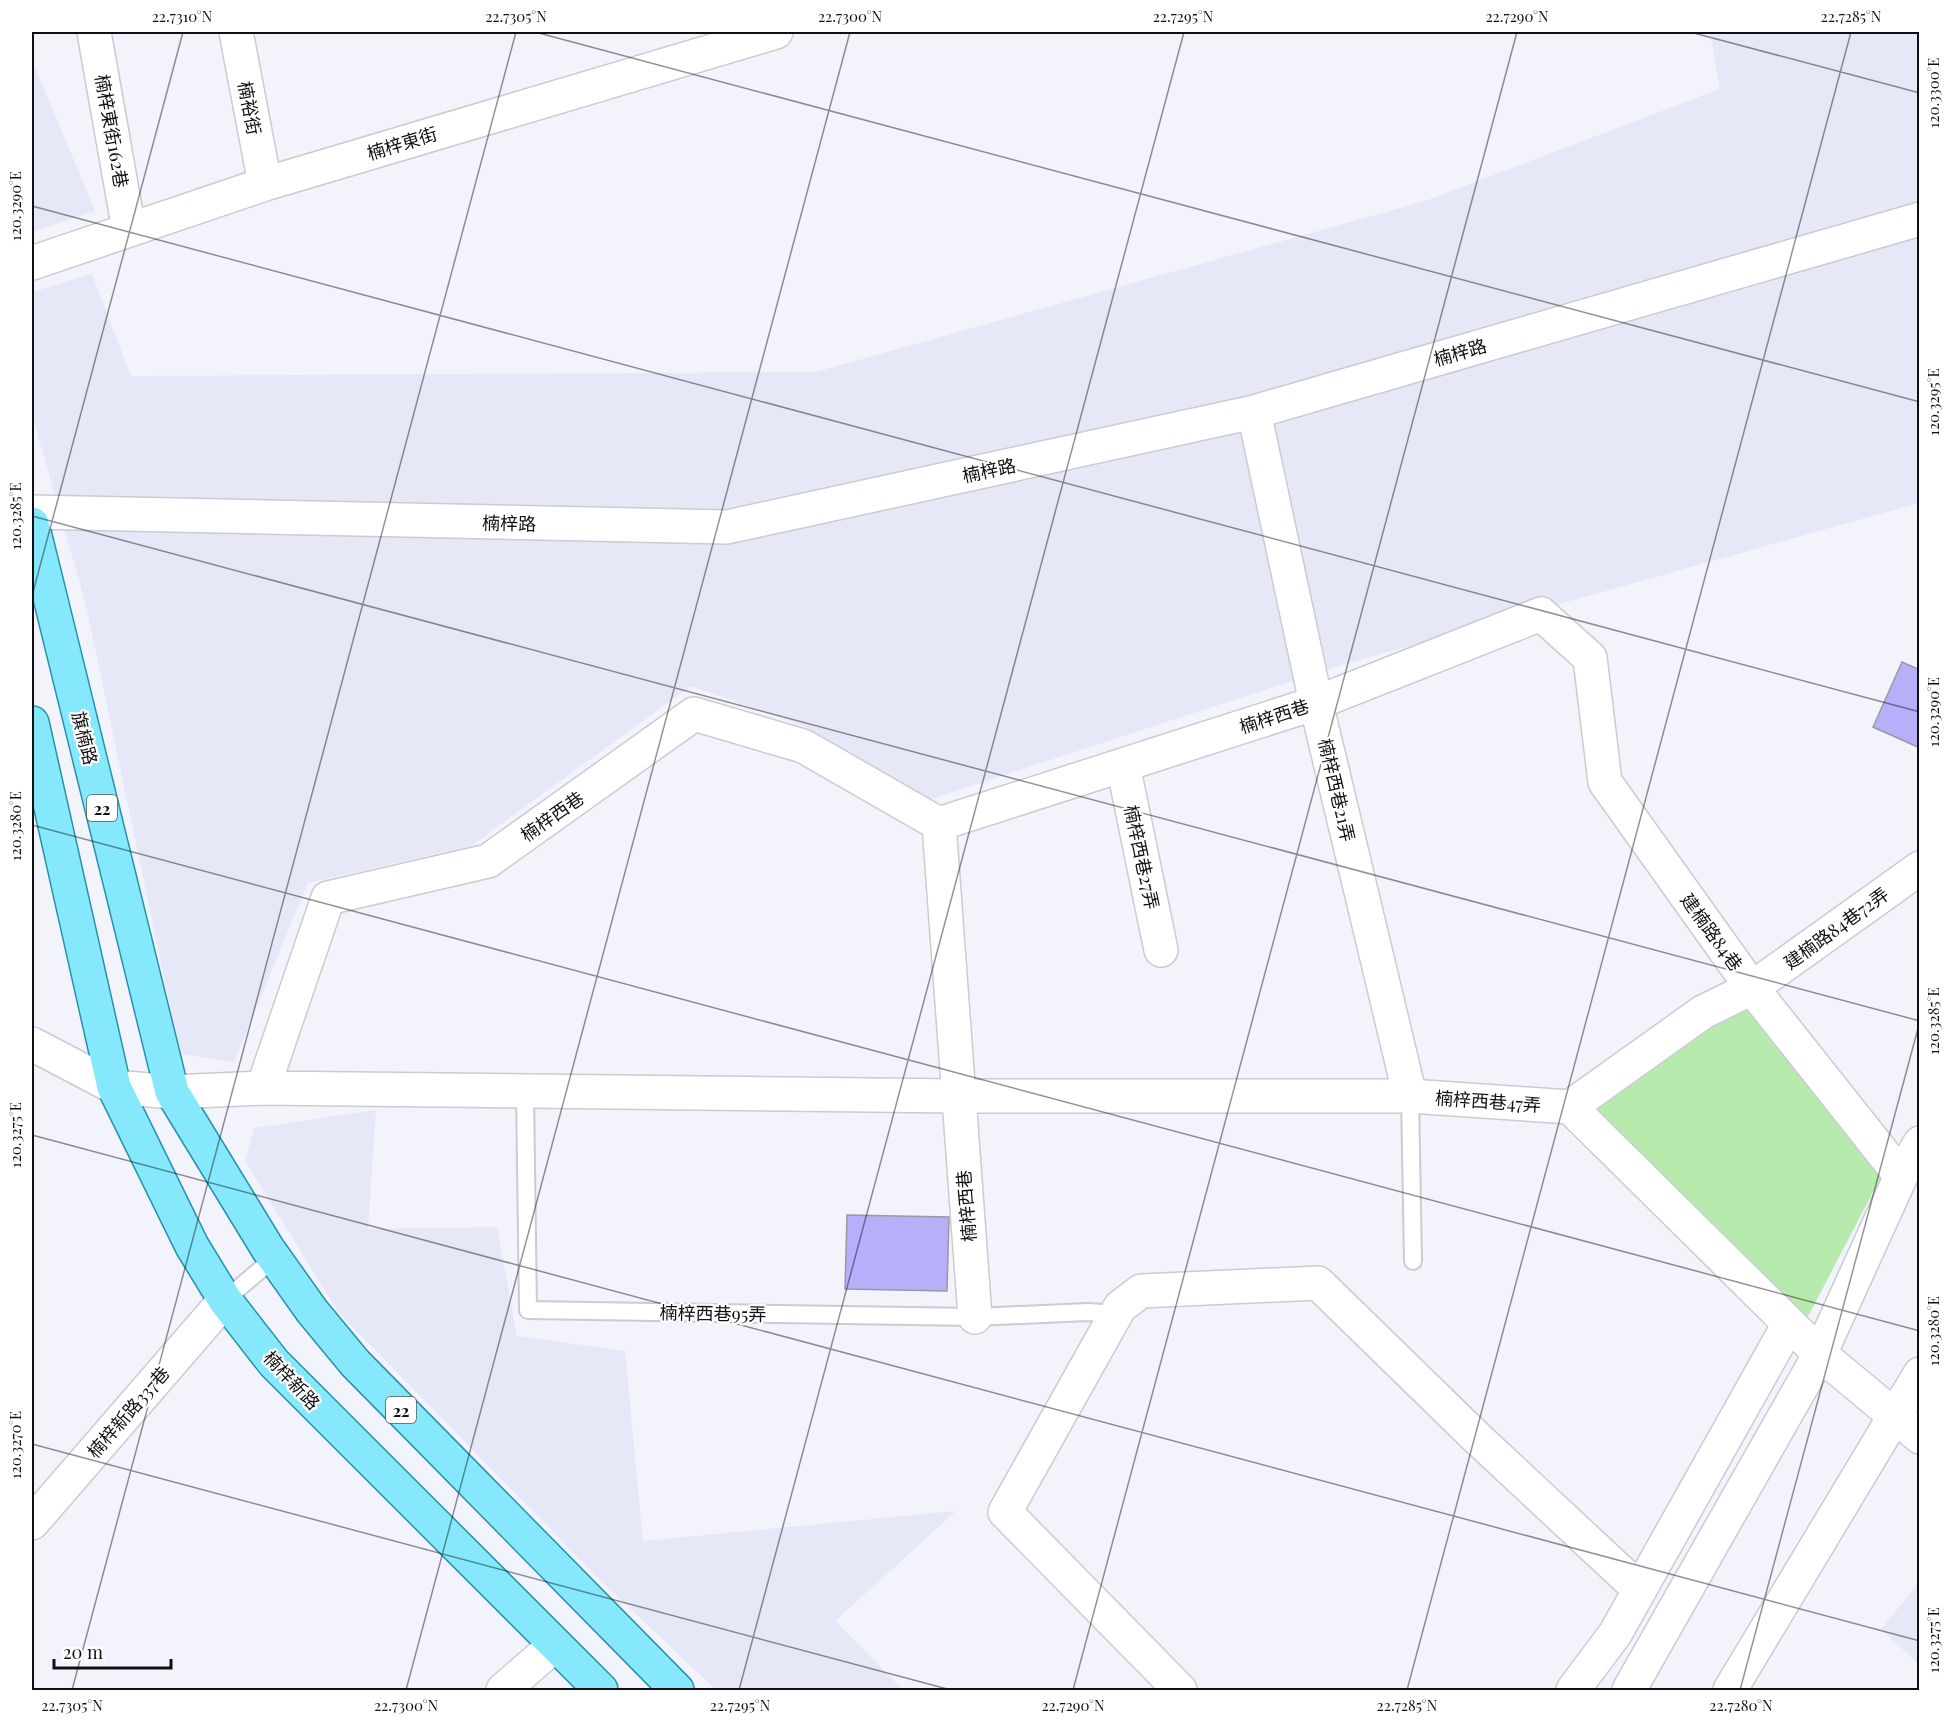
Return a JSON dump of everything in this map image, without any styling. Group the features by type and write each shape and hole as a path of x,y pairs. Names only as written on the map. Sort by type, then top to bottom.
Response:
{"main road":[{"name":"旗楠路","path":"32,524 172,1092"},
{"path":"32,723 114,1087"},
{"name":"楠梓新路","path":"114,1087 165,1196 225,1300 274,1363 601,1690"},
{"name":"22","path":"172,1092 274,1258 312,1311 355,1362 676,1690"}],"street":[{"name":"楠梓東街162巷","path":"94,32 129,230"},
{"name":"楠裕街","path":"236,32 265,184"},
{"name":"楠梓東街","path":"32,263 265,184 776,32"},
{"name":"楠梓路","path":"32,512 727,527 1254,412 1920,219"},
{"name":"楠梓西巷21弄","path":"1254,412 1316,703 1410,1096"},
{"name":"楠梓西巷","path":"263,1088 328,898 488,861 694,714 803,746 939,824 1316,703 1541,614 1590,658"},
{"name":"建楠路84巷","path":"1590,658 1605,782 1752,988 1910,1182"},
{"name":"楠梓西巷27弄","path":"1123,765 1161,950"},
{"name":"楠梓西巷","path":"939,824 957,1096 975,1317"},
{"name":"建楠路84巷72弄","path":"1570,1107 1702,1012 1752,988 1920,868"},
{"path":"32,1044 114,1087 172,1092 263,1088 957,1096"},
{"name":"楠梓西巷47弄","path":"957,1096 1410,1096 1570,1107"},
{"path":"1570,1107 1820,1354 1908,1427"},
{"path":"1629,1690 1820,1354 1910,1182 1920,1143"},
{"path":"1180,1690 1005,1512 1120,1307 1141,1291 1318,1283 1476,1437 1640,1590"},
{"name":"楠梓新路337巷","path":"32,1523 225,1300"},
{"path":"1573,1690 1615,1634 1789,1324"},
{"path":"1730,1690 1908,1427 1920,1374"},
{"path":"504,1690 555,1645"}],"lane":[{"name":"楠梓西巷95弄","path":"525,1091 528,1310 975,1317 1088,1312 1116,1314"},
{"path":"1410,1096 1413,1262"},
{"path":"225,1300 274,1258"}],"shaded area":[{"path":"1710,32 1919,32 1919,503 1335,667 928,800 807,727 691,686 471,846 308,883 234,1062 180,1054 86,605 32,415 32,292 92,274 131,376 816,372 1425,201 1720,89"},
{"path":"32,60 95,211 32,232"},
{"path":"376,1110 368,1229 497,1227 517,1336 625,1351 643,1541 956,1511 835,1621 903,1690 716,1690 600,1580 338,1312 245,1161 254,1128"},
{"path":"1919,1583 1919,1665 1881,1629"}],"green space":[{"path":"1747,1002 1883,1173 1803,1326 1592,1104"}],"building":[{"path":"1902,662 1920,670 1920,748 1873,727"},
{"path":"847,1215 949,1217 947,1291 845,1289"}]}
